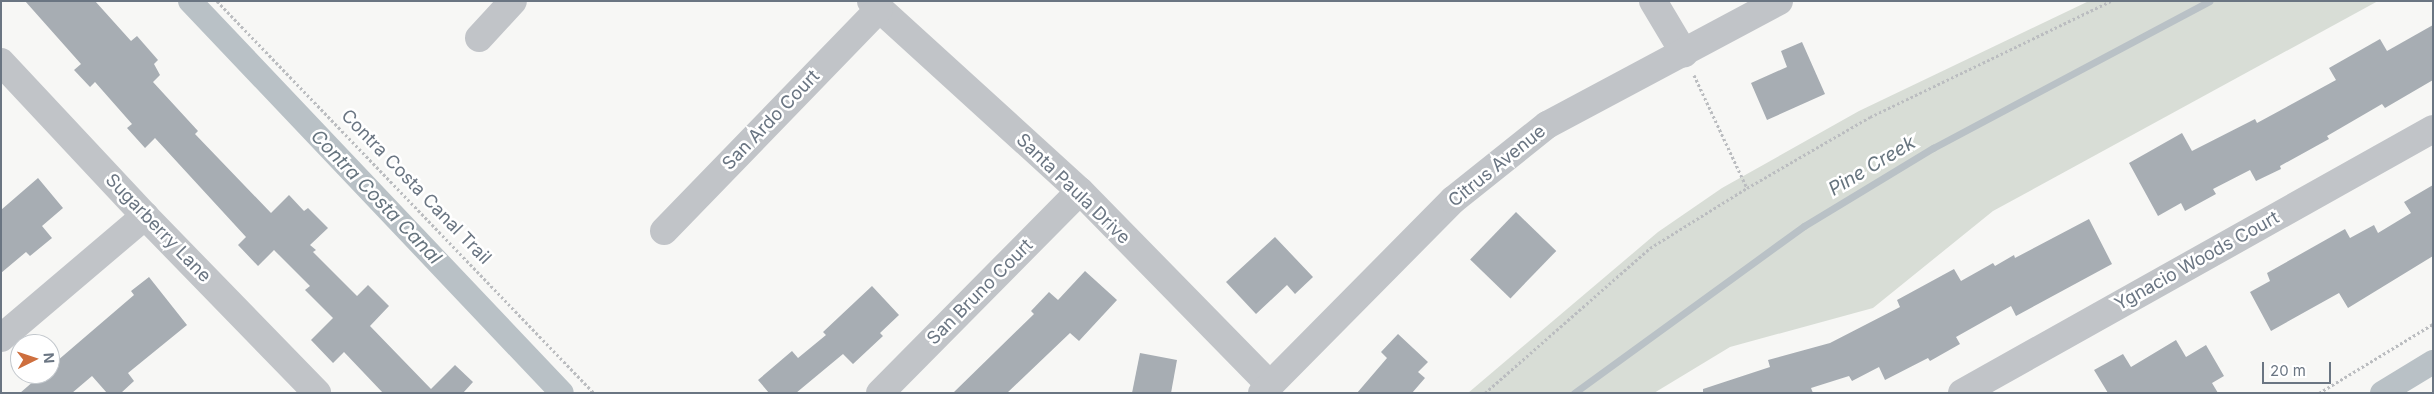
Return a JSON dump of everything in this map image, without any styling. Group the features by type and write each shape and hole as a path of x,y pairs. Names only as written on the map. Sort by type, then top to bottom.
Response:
{"street":[{"path":"479,38 513,1"},
{"path":"1653,1 1684,53"},
{"name":"Citrus Avenue","path":"1265,388 1461,193 1547,125 1779,1"},
{"name":"Santa Paula Drive","path":"875,5 1080,191 1265,388"},
{"name":"San Ardo Court","path":"664,231 875,5"},
{"name":"Sugarberry Lane","path":"1,62 145,216 317,393"},
{"name":"Ygnacio Woods Court","path":"1962,393 2433,129"},
{"name":"San Bruno Court","path":"880,393 1080,191"},
{"path":"1,338 145,216"}],"path":[{"name":"Contra Costa Canal Trail","path":"217,1 594,393"},
{"path":"1485,393 1650,248 1746,188 1870,117 2111,1"},
{"path":"1684,53 1746,188"},
{"path":"2319,393 2433,324"}],"shaded area":[{"path":"2089,1 2378,1 1993,211 1873,308 1730,347 1654,393 1468,393 1658,232 1722,188 1859,111"}],"building":[{"path":"25,1 95,1 131,41 137,36 158,60 154,64 160,75 153,82 198,131 195,134 271,213 289,195 304,211 308,208 328,228 310,245 316,250 313,252 357,296 368,285 389,306 370,326 431,389 455,365 473,382 463,393 383,393 344,352 333,363 311,340 333,318 305,290 310,286 274,250 258,266 238,245 246,237 155,138 145,148 127,128 132,124 95,82 90,87 74,70 81,64"},
{"path":"2433,25 2433,80 2385,108 2382,104 2327,136 2329,139 2280,166 2281,169 2256,181 2250,170 2213,189 2216,194 2185,211 2181,203 2158,216 2129,163 2182,133 2192,151 2255,119 2257,123 2336,80 2329,68 2380,39 2387,51"},
{"path":"1802,42 1825,94 1767,120 1751,83 1787,67 1781,51"},
{"path":"38,178 63,208 42,226 52,238 30,256 26,252 1,273 1,210"},
{"path":"2433,185 2433,256 2348,308 2339,293 2271,331 2250,292 2270,281 2267,273 2345,229 2350,238 2374,225 2378,233 2411,213 2404,202"},
{"path":"1516,212 1556,251 1510,298 1470,259"},
{"path":"2089,219 2112,264 2016,316 2011,306 1956,337 1960,344 1930,361 1928,358 1885,380 1879,367 1852,381 1849,376 1811,388 1813,393 1703,393 1703,389 1770,367 1768,360 1830,343 1900,307 1897,300 1954,269 1961,281 1993,263 1995,266 2014,255 2015,258"},
{"path":"1275,237 1313,277 1295,294 1287,285 1256,314 1226,282"},
{"path":"1085,271 1117,300 1079,341 1070,333 1007,393 953,393 1034,314 1031,311 1049,292 1058,300"},
{"path":"149,277 187,325 128,373 134,381 121,393 107,393 92,376 72,393 20,393 30,384 60,384 60,358 134,295 131,291"},
{"path":"872,286 899,315 880,333 883,336 853,364 843,354 796,393 769,393 758,380 792,351 798,358 826,335 823,332"},
{"path":"1398,334 1428,362 1418,372 1425,378 1412,393 1357,393 1387,358 1381,352"},
{"path":"2176,340 2186,357 2206,345 2224,376 2212,383 2218,393 2108,393 2094,370 2123,354 2131,367"},
{"path":"1140,353 1177,360 1171,393 1132,393"}],"waterway":[{"name":"Contra Costa Canal","path":"190,1 562,393"},
{"name":"Pine Creek","path":"1574,393 1804,226 1933,148 2209,1"},
{"name":"Contra Costa Canal","path":"2382,393 2433,362"}]}
